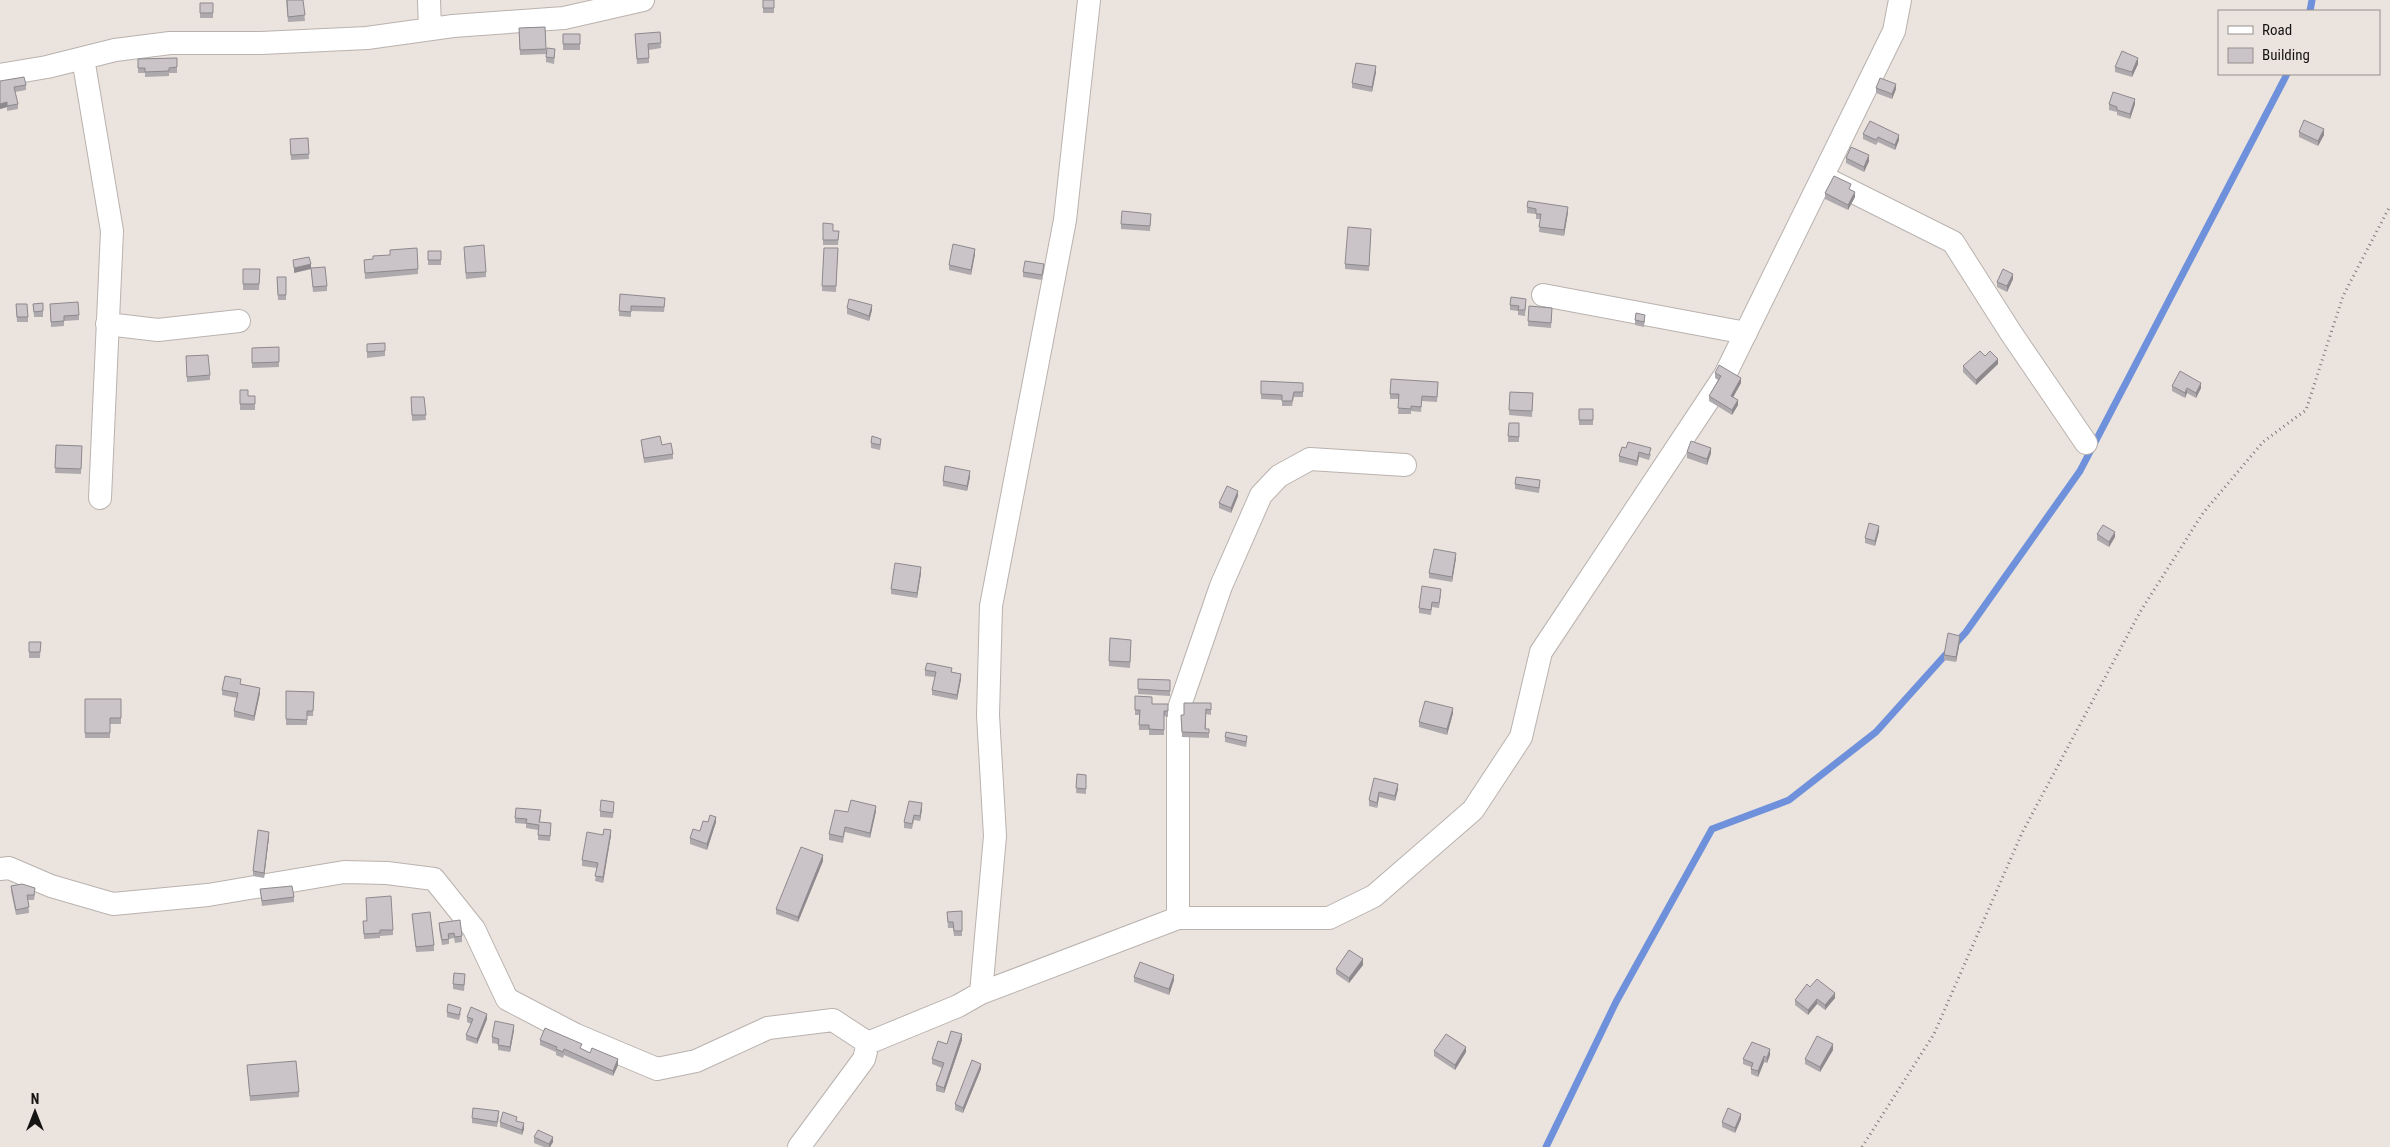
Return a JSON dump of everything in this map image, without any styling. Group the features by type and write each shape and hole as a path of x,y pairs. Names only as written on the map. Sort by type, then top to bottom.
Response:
{"street":[{"path":"429,0 430,29"},
{"path":"0,75 47,67 115,50 170,43 261,43 367,38 430,29 564,18 643,0"},
{"path":"981,993 996,836 988,716 991,606 1065,220 1090,0"},
{"path":"868,1043 958,1006 981,993 1178,918 1329,918 1374,896 1473,810 1521,738 1541,652 1725,375 1894,31 1900,0"},
{"path":"83,58 112,230 100,498"},
{"path":"1823,177 1953,242 2011,334 2086,443"},
{"path":"1543,295 1746,333"},
{"path":"107,324 158,330 239,321"},
{"path":"1178,918 1178,711 1221,586 1261,495 1279,476 1310,459 1405,465"},
{"path":"0,869 9,868 51,886 113,904 208,895 344,872 387,873 434,879 474,929 507,999 576,1035 657,1069 696,1061 768,1028 833,1020 868,1043"},
{"path":"799,1147 864,1059 868,1043"}],"path":[{"path":"1862,1147 1934,1034 2022,833 2140,612 2203,513 2263,442 2306,410 2343,296 2390,206"}],"building":[{"path":"287,0 303,0 305,15 288,17"},
{"path":"763,0 774,0 774,8 763,8"},
{"path":"200,3 213,3 213,13 200,13"},
{"path":"545,27 546,49 520,50 519,28"},
{"path":"660,32 661,43 648,44 649,58 637,59 635,34"},
{"path":"563,34 580,34 580,44 563,44"},
{"path":"547,48 555,49 554,58 546,57"},
{"path":"2122,51 2138,58 2132,72 2115,67"},
{"path":"177,58 177,67 169,68 169,71 145,72 145,68 138,68 138,59"},
{"path":"1356,63 1376,66 1372,87 1352,83"},
{"path":"24,77 26,85 14,87 18,104 7,106 7,102 0,104 0,81"},
{"path":"1880,78 1896,84 1892,94 1876,88"},
{"path":"2113,92 2135,99 2130,114 2117,110 2117,107 2109,104"},
{"path":"2304,120 2324,129 2318,141 2299,132"},
{"path":"1870,121 1899,135 1895,145 1878,137 1876,140 1863,134"},
{"path":"308,138 309,154 291,155 290,139"},
{"path":"1851,147 1869,155 1864,167 1846,158"},
{"path":"1834,176 1851,184 1849,189 1855,192 1848,205 1825,193"},
{"path":"1528,201 1568,207 1564,230 1539,227 1541,214 1536,214 1536,209 1527,207"},
{"path":"1122,211 1151,214 1150,226 1121,224"},
{"path":"823,223 833,224 833,231 839,231 838,240 823,240"},
{"path":"1348,227 1371,229 1369,266 1345,264"},
{"path":"953,244 975,249 971,270 949,265"},
{"path":"484,245 486,272 466,273 464,247"},
{"path":"417,248 418,269 365,273 364,260 373,259 373,256 390,255 390,250"},
{"path":"824,248 838,248 836,286 822,286"},
{"path":"428,251 441,251 441,260 428,260"},
{"path":"309,257 311,264 294,268 293,260"},
{"path":"1025,261 1044,264 1042,275 1023,272"},
{"path":"325,267 327,286 313,287 311,268"},
{"path":"243,269 260,269 259,284 243,284"},
{"path":"2003,269 2013,274 2007,286 1997,282"},
{"path":"277,277 286,277 286,295 278,295"},
{"path":"620,294 665,298 664,307 631,306 631,312 619,311"},
{"path":"1511,297 1526,299 1525,310 1518,310 1519,306 1510,305"},
{"path":"849,299 872,305 869,316 847,308"},
{"path":"78,302 79,315 64,316 64,321 51,322 50,304"},
{"path":"43,303 43,311 34,312 33,304"},
{"path":"16,304 27,304 28,317 17,317"},
{"path":"1529,306 1552,308 1551,323 1528,321"},
{"path":"1636,313 1645,315 1644,322 1635,320"},
{"path":"385,343 385,351 367,352 367,344"},
{"path":"279,347 279,362 252,363 252,348"},
{"path":"1980,351 1985,356 1990,351 1998,359 1976,380 1963,366"},
{"path":"208,355 210,375 187,377 186,356"},
{"path":"1719,365 1741,378 1731,396 1738,400 1732,410 1709,396 1721,376 1715,373"},
{"path":"2180,371 2201,383 2196,393 2187,388 2185,393 2172,386"},
{"path":"1391,379 1438,382 1437,397 1422,396 1421,407 1411,406 1411,409 1398,408 1399,394 1390,394"},
{"path":"1261,381 1303,383 1303,392 1294,392 1292,401 1282,401 1282,395 1261,394"},
{"path":"240,390 248,390 248,396 255,396 255,404 240,404"},
{"path":"1510,392 1533,393 1532,411 1509,410"},
{"path":"411,397 424,397 426,415 412,415"},
{"path":"1579,409 1593,409 1593,420 1579,420"},
{"path":"1509,423 1519,423 1519,437 1508,436"},
{"path":"660,436 662,445 671,443 673,454 644,458 641,440"},
{"path":"872,436 881,439 880,445 871,443"},
{"path":"1691,441 1711,448 1707,459 1687,452"},
{"path":"1628,442 1651,448 1649,455 1639,452 1637,461 1619,456 1622,447 1626,448"},
{"path":"56,445 82,446 81,469 55,468"},
{"path":"945,466 970,471 967,486 943,481"},
{"path":"1516,477 1540,480 1539,488 1515,484"},
{"path":"1227,486 1238,491 1231,508 1219,503"},
{"path":"1869,523 1879,526 1875,541 1865,538"},
{"path":"2103,525 2115,532 2109,542 2097,534"},
{"path":"1434,549 1456,553 1452,577 1429,573"},
{"path":"895,563 921,567 917,593 891,589"},
{"path":"1422,586 1441,589 1439,603 1432,602 1431,610 1419,608"},
{"path":"1948,633 1960,636 1956,657 1944,655"},
{"path":"1110,638 1131,640 1130,662 1109,661"},
{"path":"29,642 41,642 40,652 29,652"},
{"path":"927,663 952,668 951,672 961,674 957,695 932,690 936,672 925,670"},
{"path":"225,676 241,679 240,684 260,688 254,716 234,711 238,693 222,690"},
{"path":"1138,679 1170,680 1170,691 1138,689"},
{"path":"286,691 314,692 313,711 307,711 307,720 286,719"},
{"path":"1135,696 1152,697 1152,704 1168,704 1168,711 1164,711 1164,730 1149,729 1149,725 1139,725 1140,710 1135,710"},
{"path":"85,699 121,699 121,718 110,718 110,733 85,733"},
{"path":"1425,701 1453,708 1447,729 1419,722"},
{"path":"1184,703 1211,703 1211,710 1206,709 1205,729 1209,729 1209,733 1182,732 1181,715 1184,715"},
{"path":"1226,732 1247,736 1246,742 1225,737"},
{"path":"1077,774 1086,775 1086,789 1076,788"},
{"path":"1374,778 1398,784 1395,796 1379,792 1377,803 1369,800"},
{"path":"601,800 614,802 613,813 600,811"},
{"path":"851,800 876,806 870,833 845,827 843,837 829,834 835,810 848,812"},
{"path":"909,801 922,803 920,816 914,815 912,824 904,822"},
{"path":"516,808 541,810 539,822 551,823 550,836 538,835 539,825 526,823 527,819 515,818"},
{"path":"710,815 716,817 707,844 690,838 693,829 700,831 703,821 708,822"},
{"path":"604,829 611,830 603,877 595,876 598,863 582,860 587,832 603,835"},
{"path":"258,830 269,832 264,873 253,871"},
{"path":"801,847 823,855 798,917 776,909"},
{"path":"22,884 35,888 34,895 27,895 29,907 16,910 11,886"},
{"path":"292,886 294,897 262,901 260,889"},
{"path":"391,896 393,930 380,930 380,933 364,934 363,921 367,921 366,898"},
{"path":"962,911 962,931 954,931 953,922 948,922 947,912"},
{"path":"430,912 434,945 416,947 412,914"},
{"path":"460,920 462,936 455,937 454,933 448,934 449,939 442,940 439,923"},
{"path":"1349,950 1363,959 1349,978 1336,969"},
{"path":"1140,962 1174,975 1169,989 1134,977"},
{"path":"454,973 465,974 464,985 453,984"},
{"path":"1817,979 1835,993 1825,1005 1817,999 1808,1010 1795,1000 1807,984 1810,987"},
{"path":"448,1004 461,1008 459,1015 447,1012"},
{"path":"471,1007 487,1014 477,1039 466,1035 473,1019 467,1017"},
{"path":"495,1021 514,1025 510,1047 498,1045 499,1039 492,1037"},
{"path":"545,1028 582,1044 580,1048 590,1053 592,1048 618,1059 613,1071 564,1049 563,1052 556,1049 557,1047 540,1040"},
{"path":"951,1031 962,1034 944,1088 936,1085 944,1063 932,1059 938,1041 947,1044"},
{"path":"1446,1034 1466,1047 1455,1065 1434,1051"},
{"path":"1817,1036 1833,1044 1820,1067 1805,1059"},
{"path":"1752,1042 1770,1049 1767,1058 1764,1056 1758,1071 1751,1069 1753,1063 1743,1059"},
{"path":"972,1060 981,1064 963,1108 955,1104"},
{"path":"296,1061 299,1092 250,1096 247,1065"},
{"path":"473,1108 499,1111 497,1122 472,1118"},
{"path":"1728,1108 1741,1114 1735,1128 1722,1122"},
{"path":"503,1112 517,1117 516,1121 524,1123 522,1130 500,1122"},
{"path":"538,1130 553,1137 549,1144 534,1137"}],"waterway":[{"path":"2310,10 2312,0"},
{"path":"1546,1147 1616,1002 1712,829 1789,800 1876,732 1966,632 2080,471 2286,75"}]}
